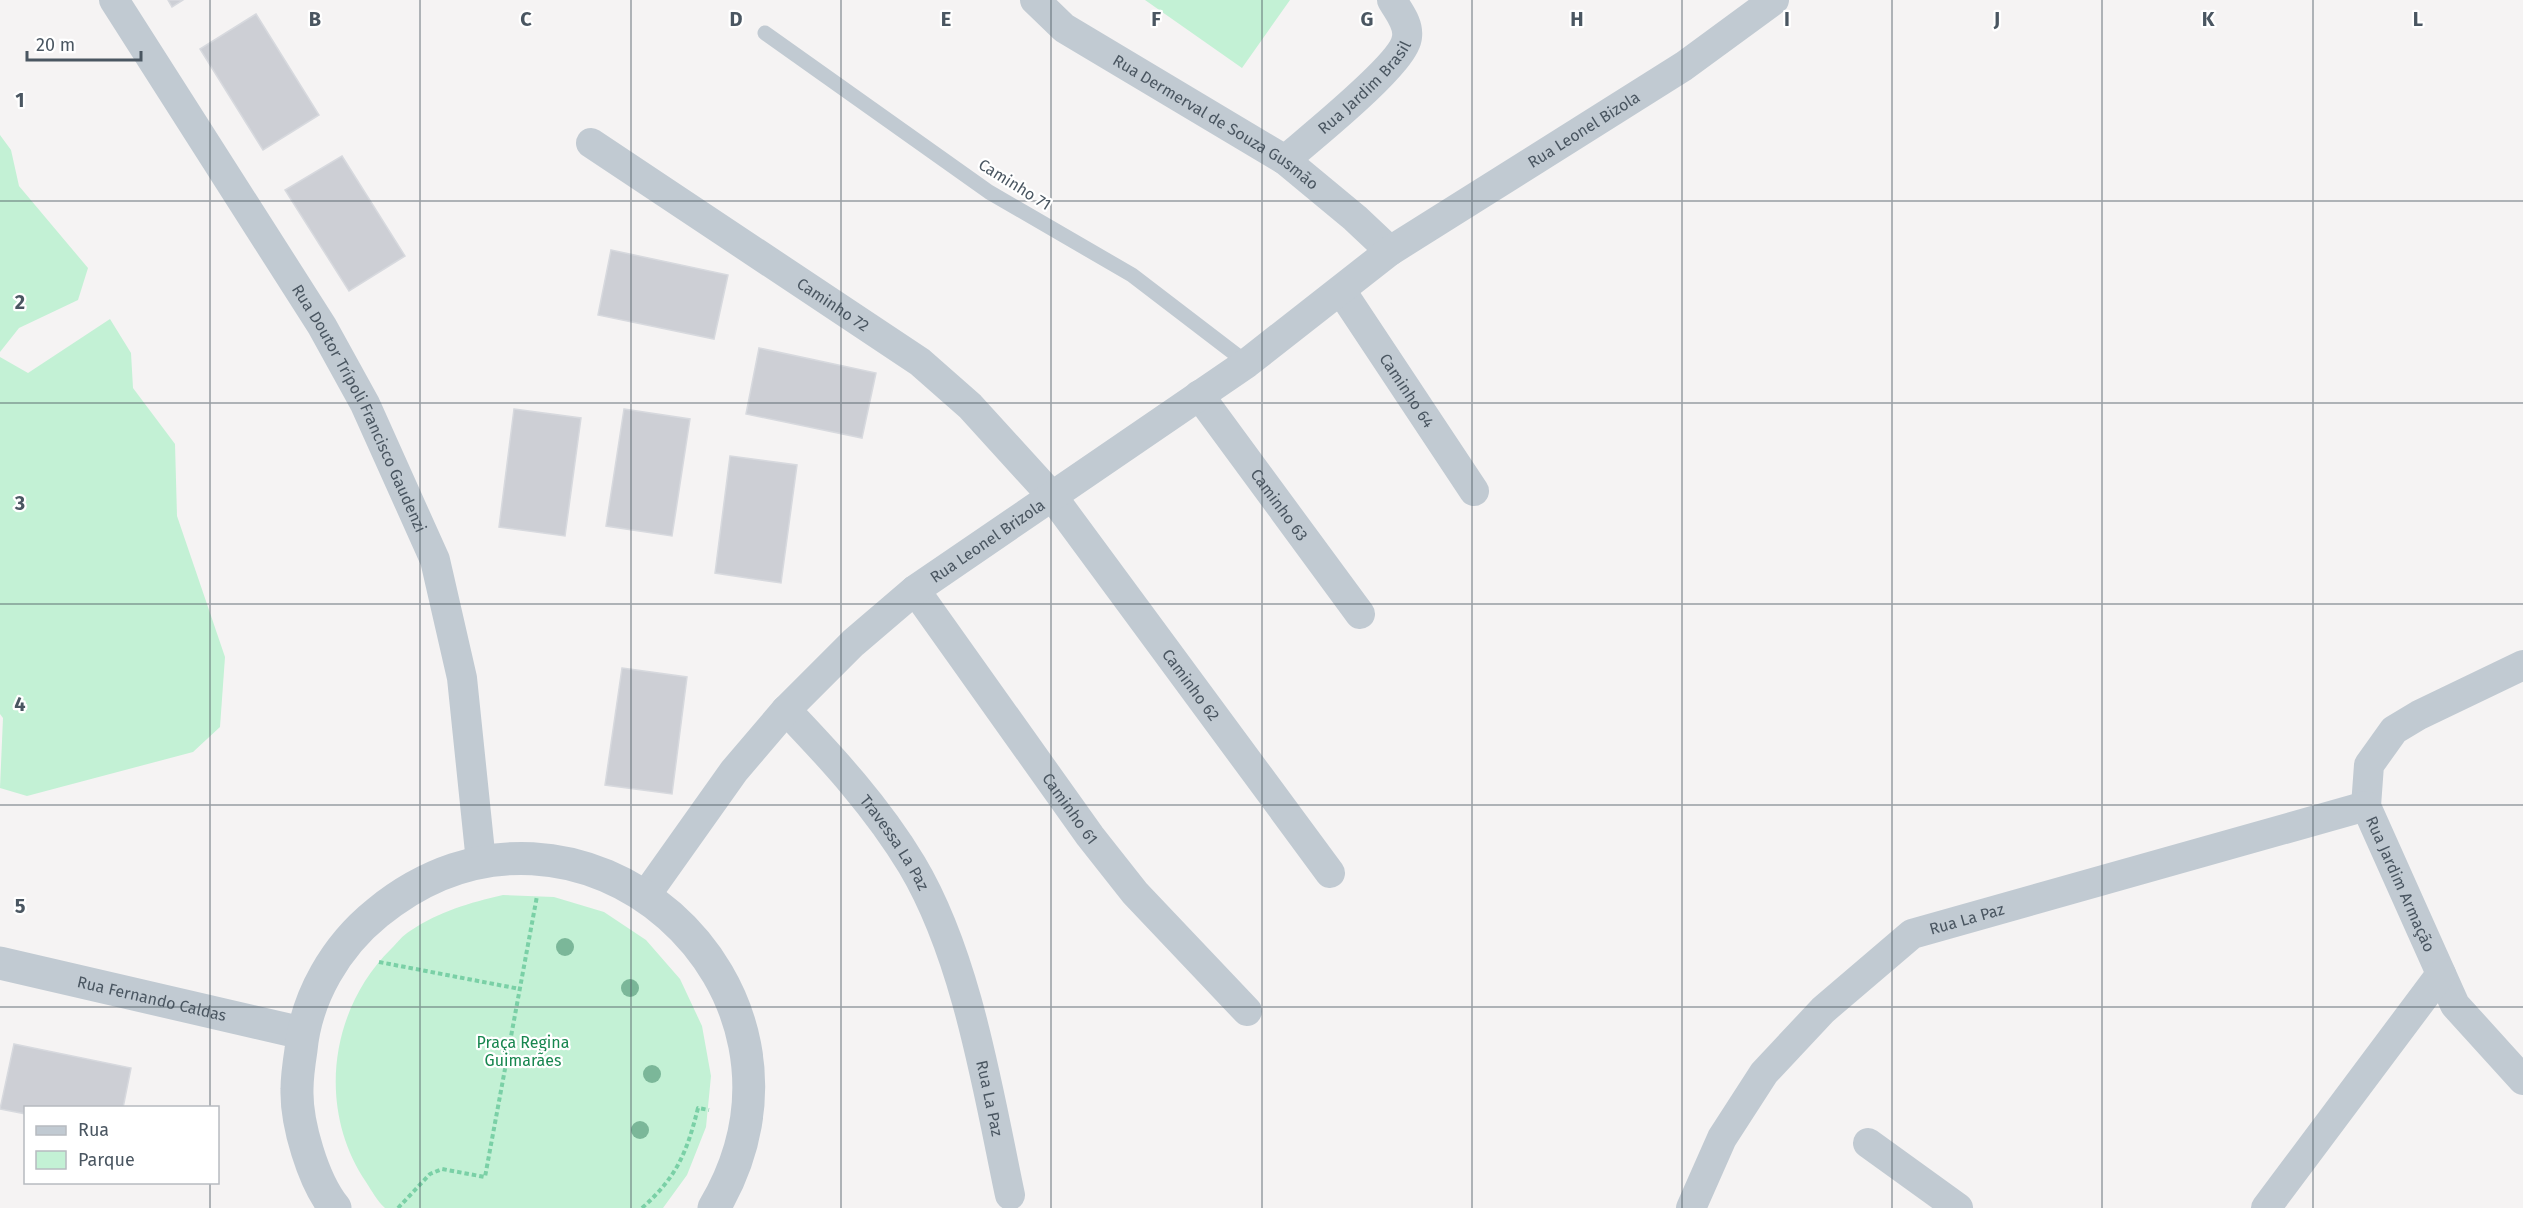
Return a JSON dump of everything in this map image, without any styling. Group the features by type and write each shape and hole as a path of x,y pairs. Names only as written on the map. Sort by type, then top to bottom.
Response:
{"street":[{"name":"Rua Doutor Trípoli Francisco Gaudenzi","path":"114,0 322,326 366,404 435,560 462,678 481,862"},
{"name":"Rua Dermerval de Souza Gusmão","path":"1035,0 1064,28 1285,160 1355,218 1390,251"},
{"name":"Rua Jardim Brasil","path":"1285,160 1375,81 1404,48 1407,38 1406,25 1392,0"},
{"name":"Rua Leonel Bizola","path":"1390,251 1684,66 1774,0"},
{"name":"Caminho 72","path":"591,143 920,362 970,406 1052,496"},
{"name":"Rua Leonel Brizola","path":"646,895 734,771 786,710 853,643 915,590 1247,363 1390,251"},
{"name":"Caminho 64","path":"1341,291 1474,491"},
{"name":"Caminho 63","path":"1198,395 1360,614"},
{"name":"Caminho 62","path":"1052,496 1330,873"},
{"name":"Caminho 61","path":"915,590 1090,836 1136,893 1247,1011"},
{"name":"Rua Jardim Armação","path":"2523,664 2419,715 2394,730 2368,765 2366,806 2455,1005 2523,1080"},
{"name":"Travessa La Paz","path":"786,710 832,758 876,811 912,866 934,909 967,1000"},
{"name":"Rua La Paz","path":"1691,1208 1722,1138 1764,1073 1823,1010 1912,934 2366,806"},
{"path":"335,1208 306,1148 296,1091 302,1033 315,994 335,958 361,926 396,897 437,875 481,862 524,859 566,863 607,875 646,895 689,932 722,978 743,1032 750,1088 747,1122 739,1155 727,1186 714,1208"},
{"name":"Rua Fernando Caldas","path":"0,963 302,1033"},
{"path":"2266,1208 2441,974"},
{"name":"Rua La Paz","path":"967,1000 1010,1196"},
{"path":"1868,1143 1958,1208"}],"lane":[{"name":"Caminho 71","path":"765,33 988,192 1132,275 1247,363"}],"path":[{"path":"398,1208 430,1174 442,1169 484,1177 539,887"},
{"path":"369,960 520,989"},
{"path":"642,1208 670,1179 688,1148 698,1108 715,1111"}],"green space":[{"path":"1145,0 1290,0 1242,68"},
{"path":"0,135 11,150 19,186 88,268 78,300 19,328 0,352"},
{"path":"110,319 131,353 133,388 175,444 177,516 225,657 220,727 193,752 27,796 0,788 3,718 0,714 0,357 28,373"},
{"name":"Praça Regina Guimarães","path":"503,895 554,897 604,912 646,940 680,979 702,1026 711,1076 706,1127 687,1175 663,1208 385,1208 366,1182 350,1154 341,1124 336,1093 337,1061 343,1031 354,1001 370,974 407,933 455,908"}],"building":[{"path":"168,0 183,0 172,7"},
{"path":"256,14 319,115 263,150 200,49"},
{"path":"342,156 405,256 349,291 285,190"},
{"path":"611,250 728,275 714,339 598,315"},
{"path":"759,348 876,373 862,438 746,414"},
{"path":"514,409 581,418 565,536 499,527"},
{"path":"624,409 690,419 672,536 606,526"},
{"path":"730,456 797,465 781,583 715,573"},
{"path":"622,668 687,677 672,794 605,785"},
{"path":"14,1044 131,1068 123,1106 24,1106 24,1114 0,1109"}]}
